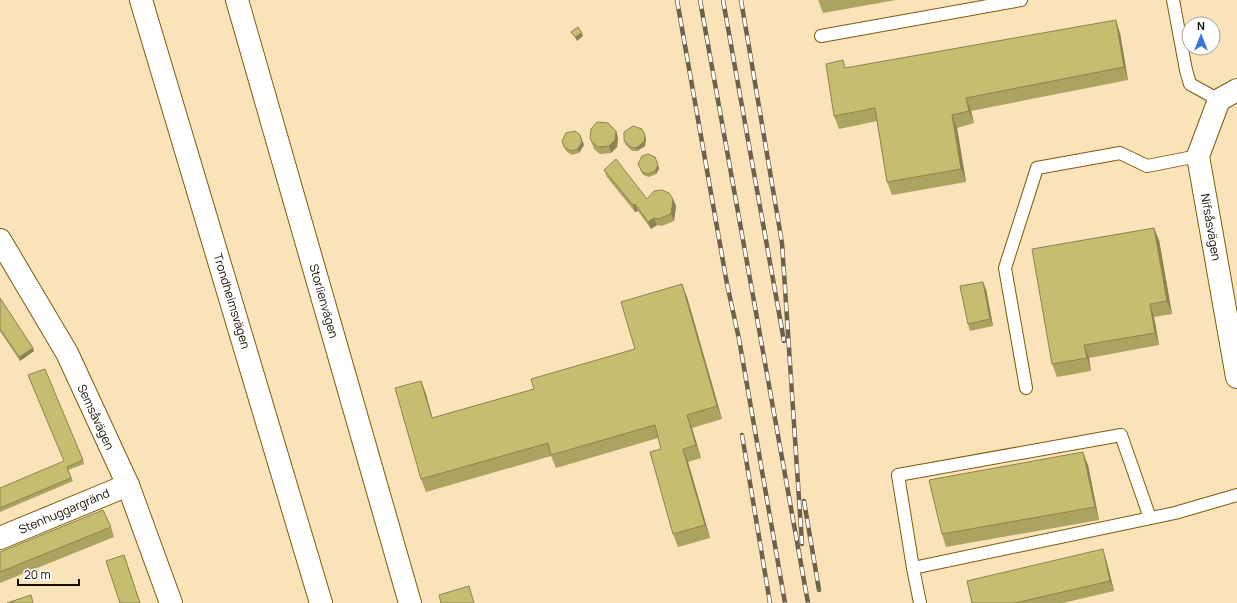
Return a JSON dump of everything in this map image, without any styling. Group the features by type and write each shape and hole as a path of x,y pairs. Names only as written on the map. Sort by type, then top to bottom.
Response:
{"street":[{"name":"Trondheimsvägen","path":"142,0 321,603"},
{"name":"Storlienvägen","path":"237,0 410,603"},
{"path":"1198,156 1228,95"},
{"name":"Nifsåsvägen","path":"1198,156 1237,377"},
{"name":"Semsåvägen","path":"0,240 66,352 128,485 171,603"},
{"name":"Stenhuggargränd","path":"0,538 128,485"}],"lane":[{"path":"821,36 1022,0"},
{"path":"1173,0 1190,84 1228,95"},
{"path":"1026,388 1005,268 1037,168 1120,153 1147,166 1198,156"},
{"path":"920,603 898,475 1121,436 1150,518"},
{"path":"913,568 1150,518 1237,495"}],"building":[{"path":"1116,20 1124,67 966,98 969,111 952,115 961,169 887,182 875,108 834,116 826,64 843,60 845,68"},
{"path":"578,27 582,33 575,37 571,32"},
{"path":"597,122 608,123 616,131 615,140 609,146 598,147 590,138 591,129"},
{"path":"633,126 642,129 645,135 644,142 636,148 630,147 624,140 624,132"},
{"path":"575,131 580,135 582,142 578,149 571,151 564,147 562,141 566,133"},
{"path":"648,154 655,157 658,165 655,171 648,174 642,172 638,164 642,156"},
{"path":"616,159 647,199 654,191 662,190 669,193 673,199 671,214 659,219 654,218 648,222 635,204 633,205 604,170"},
{"path":"1154,228 1167,301 1150,304 1155,333 1084,345 1087,358 1052,364 1032,249"},
{"path":"983,282 990,319 968,324 960,286"},
{"path":"682,284 717,406 687,415 696,445 683,449 705,525 673,534 650,452 661,449 655,425 551,455 548,443 421,479 395,388 421,381 432,418 534,389 531,379 635,349 621,302"},
{"path":"0,298 33,348 19,357 0,329"},
{"path":"45,369 83,460 67,467 71,478 0,508 0,488 64,461 28,375"},
{"path":"1083,452 1095,507 942,534 929,480"},
{"path":"103,510 111,527 0,572 0,552"},
{"path":"1103,549 1110,581 1015,603 972,603 967,581"},
{"path":"124,555 140,603 120,603 106,561"},
{"path":"469,586 474,603 441,603 439,595"},
{"path":"31,595 33,603 7,603"}],"railway":[{"path":"677,0 727,284 739,339 785,603"},
{"path":"700,0 808,603"},
{"path":"723,0 784,341"},
{"path":"741,0 782,243 802,544"},
{"path":"742,435 770,603"},
{"path":"804,501 819,590"}]}
